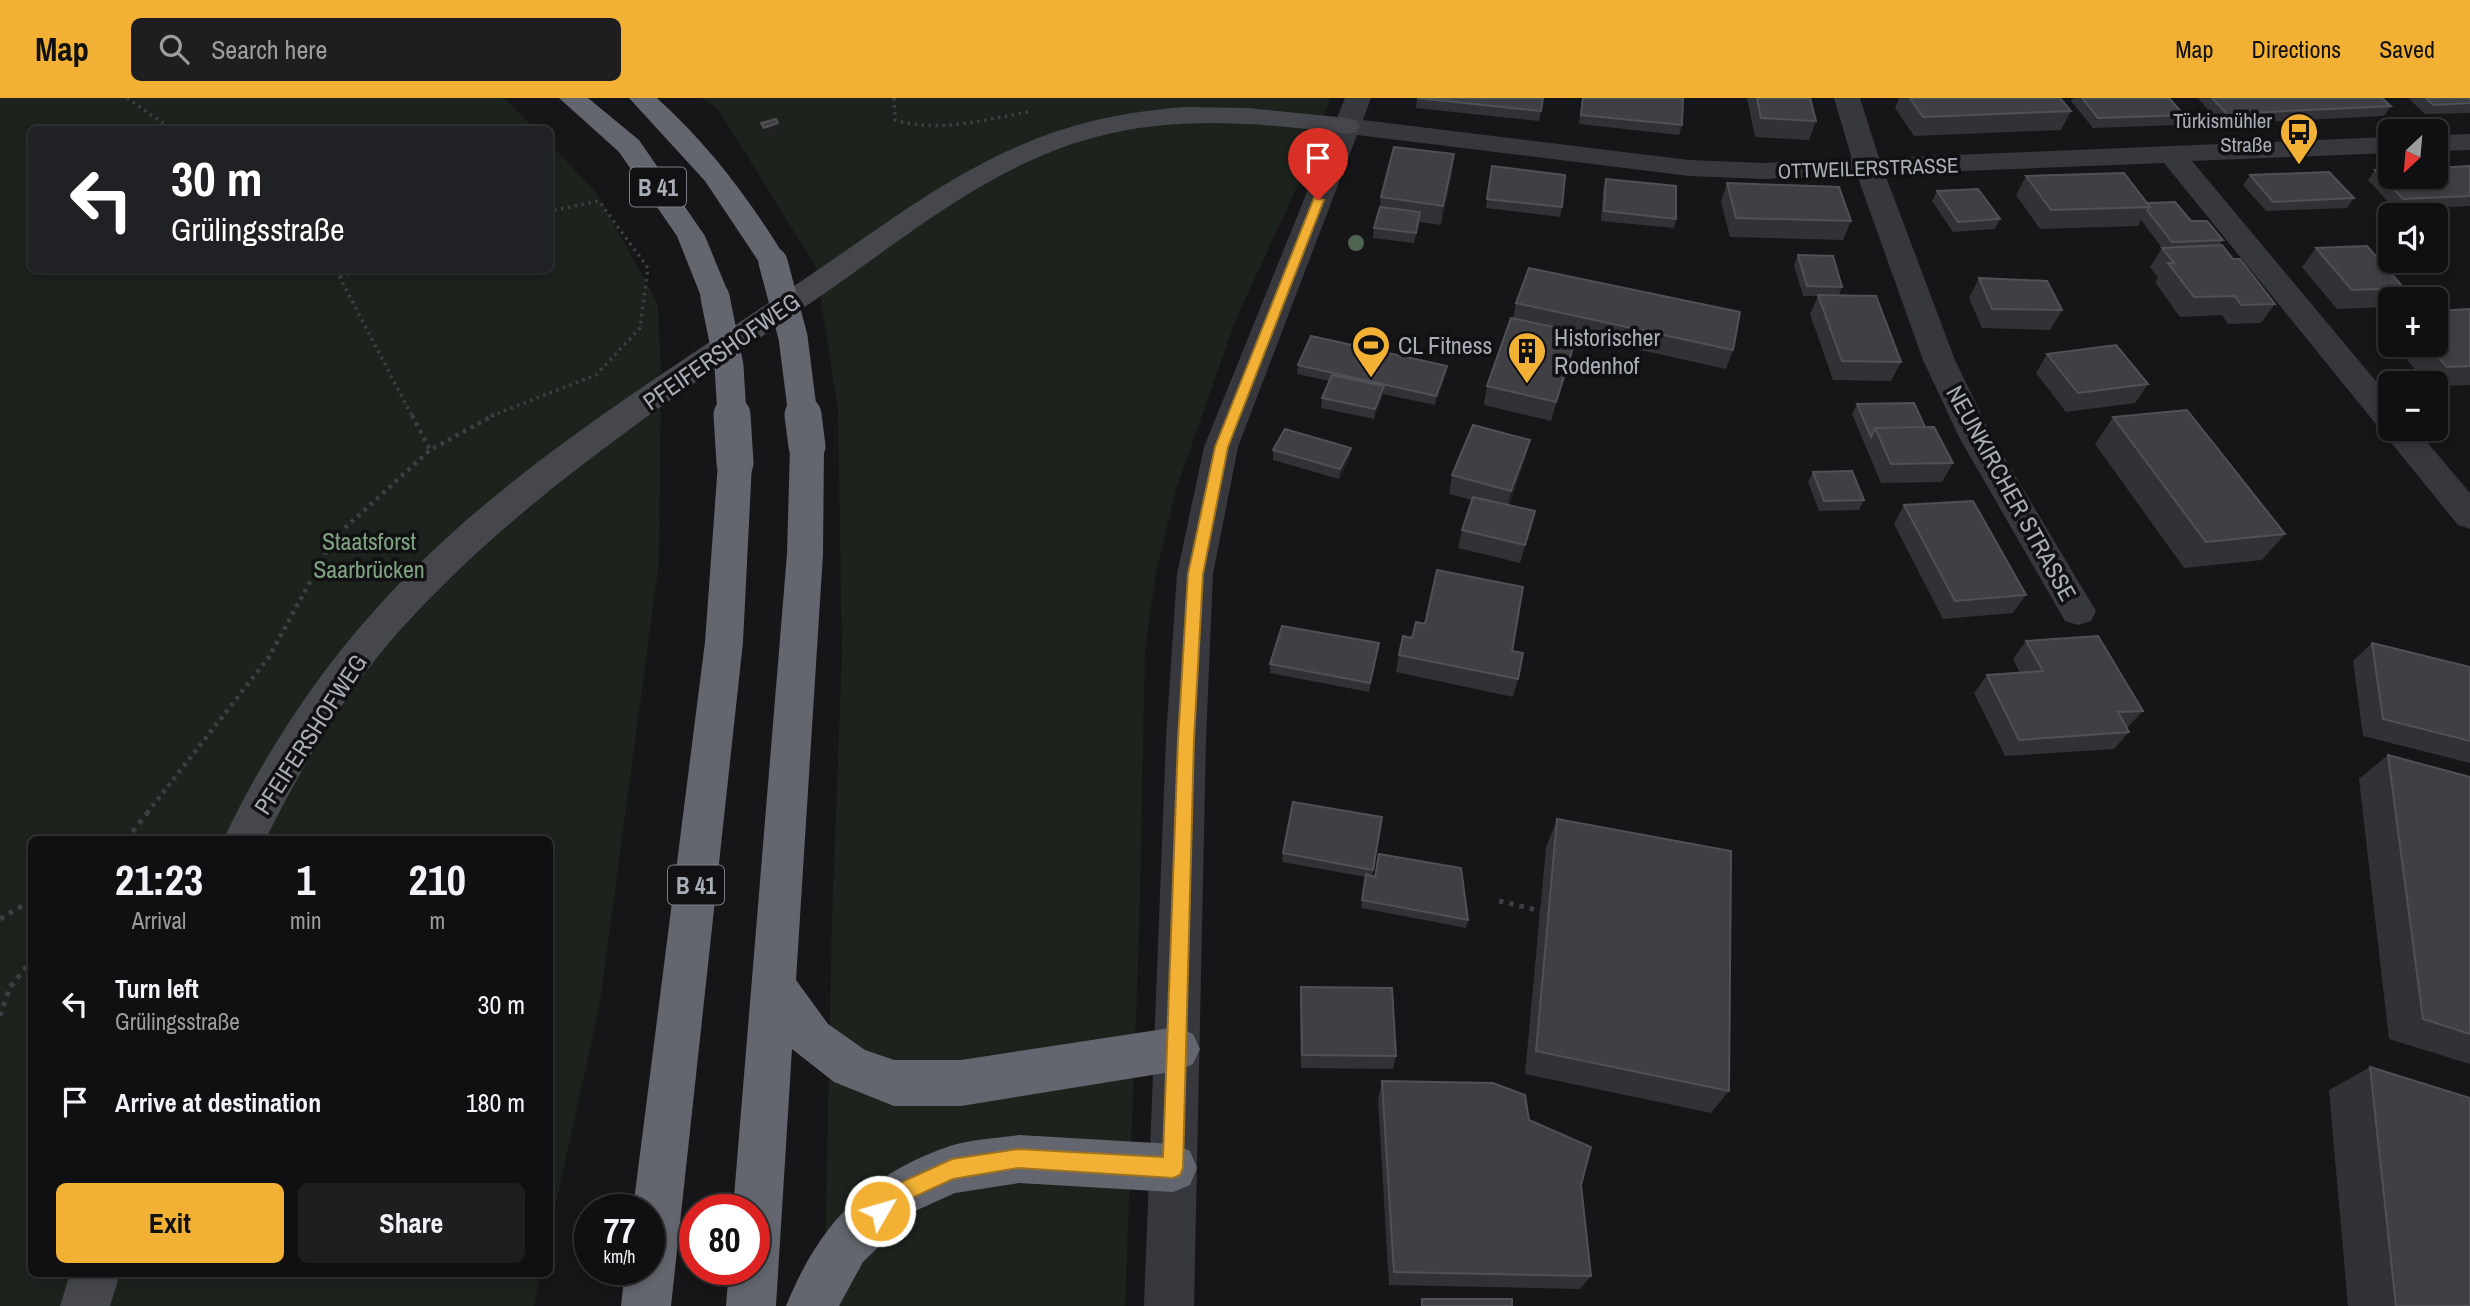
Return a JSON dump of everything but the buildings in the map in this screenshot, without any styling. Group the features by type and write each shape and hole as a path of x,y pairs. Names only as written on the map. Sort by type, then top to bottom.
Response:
{"highway":[{"name":"B 41","path":"572,98 629,146 691,236 715,297 729,366 735,463 724,642 646,1306"},
{"name":"B 41","path":"642,98 682,133 743,210 773,262 793,337 807,446 805,554 758,1194"},
{"path":"773,984 812,1039 850,1066 894,1083 961,1083 1177,1049"},
{"path":"811,1306 845,1244 898,1194 952,1169 1018,1158 1173,1168"},
{"path":"751,1306 753,1285"}],"street":[{"name":"NEUNKIRCHER STRASSE","path":"1847,98 1869,169 1939,360 1970,426 2078,611"},
{"name":"OTTWEILERSTRASSE","path":"1353,112 1689,168 1763,172 2378,146"},
{"name":"PFEIFERSHOFWEG","path":"246,836 300,740 340,678 380,630 483,527 534,484 659,393 947,196 1037,147 1086,131 1132,121 1183,114 1353,112"},
{"path":"1169,1306 1190,647 1195,574 1222,447 1238,400 1353,112"},
{"path":"2448,143 2470,142"},
{"path":"2173,156 2378,404"},
{"path":"2408,441 2470,516"},
{"path":"85,1306 94,1277"}],"path":[{"path":"127,98 167,126"},
{"path":"894,98 895,120 918,127 934,128 1029,111"},
{"path":"129,836 269,657 334,538 430,450 501,411 596,375 640,328 648,268 599,201 553,210"},
{"path":"338,273 430,450"},
{"path":"340,277 351,273"},
{"path":"1499,901 1541,911"},
{"path":"0,919 28,903"},
{"path":"0,1016 10,988 28,965"}],"green space":[{"name":"Staatsforst Saarbrücken","path":"0,98 504,98 532,126 28,126 28,273 553,273 553,147 596,192 658,304 661,373 659,562 600,1002 553,1217 553,836 28,836 28,1277 539,1277 534,1306 0,1306"},
{"path":"703,98 1330,98 1306,168 1235,321 1176,490 1156,573 1145,649 1139,939 1125,1306 824,1306 832,919 842,654 838,411 816,267 718,109"}],"place":[{"name":"Türkismühler Straße","path":"2299,166"},
{"name":"CL Fitness","path":"1371,379"},
{"name":"Historischer Rodenhof","path":"1527,385"}],"route":[{"path":"880,1211 898,1194 952,1169 1018,1158 1173,1168 1186,739 1195,574 1222,447 1318,200"}]}
